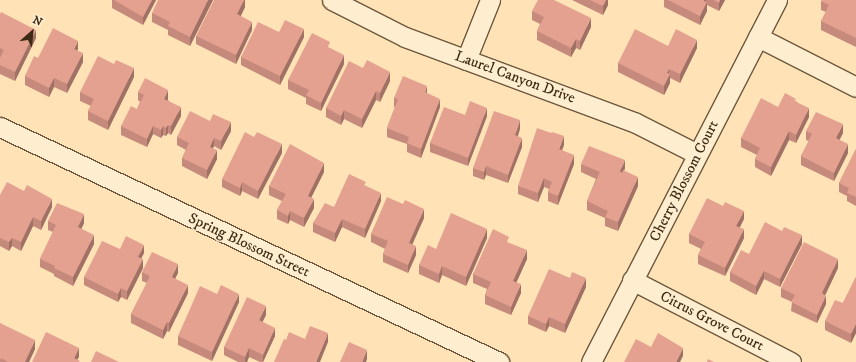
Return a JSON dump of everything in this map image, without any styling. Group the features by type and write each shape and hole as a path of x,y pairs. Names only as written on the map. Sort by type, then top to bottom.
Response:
{"street":[{"name":"Laurel Canyon Drive","path":"332,0 405,37 636,124 698,154"},
{"path":"466,60 490,0"},
{"name":"Cherry Blossom Court","path":"590,362 777,0"},
{"path":"758,37 856,87"},
{"name":"Spring Blossom Street","path":"1,130 499,362"},
{"name":"Citrus Grove Court","path":"632,280 791,362"}],"building":[{"path":"114,0 152,0 143,17"},
{"path":"158,0 208,0 190,37 168,26 170,22 152,13"},
{"path":"214,0 244,0 237,14 252,22 236,55 196,36"},
{"path":"538,0 554,0 591,18 580,41 576,39 571,48 537,31 544,17 532,11"},
{"path":"590,0 606,0 603,6"},
{"path":"668,0 704,0 707,2 700,16"},
{"path":"856,0 856,38 821,21 829,5 821,1"},
{"path":"1,12 36,30 15,72 0,65 0,58 4,50 0,48"},
{"path":"285,20 304,29 280,76 241,57 258,22 279,32"},
{"path":"53,28 78,41 74,49 83,53 67,84 54,78 49,88 25,76 34,56 38,58"},
{"path":"635,29 668,46 676,29 697,40 680,74 669,69 667,73 670,74 664,86 618,63"},
{"path":"312,33 330,42 328,47 344,55 321,103 306,95 309,90 288,80"},
{"path":"98,56 114,64 116,60 134,68 108,121 88,111 94,99 80,92"},
{"path":"367,60 390,72 380,93 376,91 362,119 344,110 341,116 326,108 349,61 363,68"},
{"path":"403,76 427,86 425,92 440,99 421,149 407,143 409,137 387,128 398,99 394,98"},
{"path":"145,78 168,90 164,99 181,107 171,126 168,125 166,128 163,126 161,130 153,126 147,139 121,126 131,106 137,109 144,95 138,92"},
{"path":"785,93 796,99 794,101 809,108 796,135 789,131 771,167 755,159 760,148 741,138 761,98 778,107"},
{"path":"470,101 487,108 468,158 430,143 444,107 465,115"},
{"path":"190,111 210,121 213,114 231,122 221,141 214,138 210,147 217,150 207,170 182,158 189,143 177,137"},
{"path":"494,111 520,120 515,135 522,138 508,175 486,166 484,172 473,168"},
{"path":"816,112 843,124 836,138 848,144 834,173 801,156 812,134 806,131"},
{"path":"537,128 564,136 559,149 574,155 558,196 548,192 552,182 544,178 538,193 518,186"},
{"path":"245,132 254,137 257,132 282,144 258,191 242,182 240,188 222,179"},
{"path":"290,144 324,163 308,196 314,199 304,218 290,211 288,216 277,210 286,194 269,186"},
{"path":"589,146 625,160 620,171 622,173 623,170 638,177 618,222 605,217 608,211 587,201 600,172 581,164"},
{"path":"856,149 856,197 847,193 849,188 839,183"},
{"path":"349,174 366,182 364,185 381,193 365,229 342,219 335,233 313,223 325,203 334,207"},
{"path":"7,182 24,191 27,185 52,199 41,221 33,217 21,242 12,238 9,242 0,238 0,195"},
{"path":"387,197 403,204 405,200 424,209 409,243 416,246 408,265 383,254 388,241 371,234"},
{"path":"707,198 723,206 725,202 744,211 736,226 744,229 725,268 698,255 705,242 689,234"},
{"path":"57,203 84,214 78,227 94,235 73,277 40,259 56,225 48,221"},
{"path":"451,213 487,229 466,277 442,266 439,274 419,265 428,245 436,249"},
{"path":"765,222 782,231 784,227 802,235 780,279 764,271 756,286 730,272 741,250 749,254"},
{"path":"493,229 509,237 507,242 527,250 513,281 521,284 511,307 485,295 491,282 473,274"},
{"path":"126,236 144,245 138,257 143,259 127,291 121,288 118,294 84,277 102,241 120,249"},
{"path":"804,242 838,259 822,293 826,296 817,315 791,302 795,295 781,288"},
{"path":"152,252 178,264 172,277 188,285 169,323 167,322 163,330 131,314 150,276 142,272"},
{"path":"549,269 570,278 572,272 586,278 565,324 549,317 546,324 528,316"},
{"path":"856,277 856,324 851,334 825,321 835,300 843,303"},
{"path":"221,285 239,294 212,352 178,336 200,286 217,294"},
{"path":"247,297 266,306 259,320 275,328 263,355 249,348 245,357 224,347"},
{"path":"0,323 35,340 25,362 8,362 1,358 0,360"},
{"path":"310,326 328,333 316,362 274,362 284,339 286,340 289,332 305,339"},
{"path":"46,332 79,348 74,358 80,361 32,362"},
{"path":"658,333 683,348 676,362 624,362 636,339 651,347"},
{"path":"349,342 367,350 362,362 340,362"},
{"path":"96,351 119,362 91,362"},
{"path":"708,359 714,362 707,362"}]}
